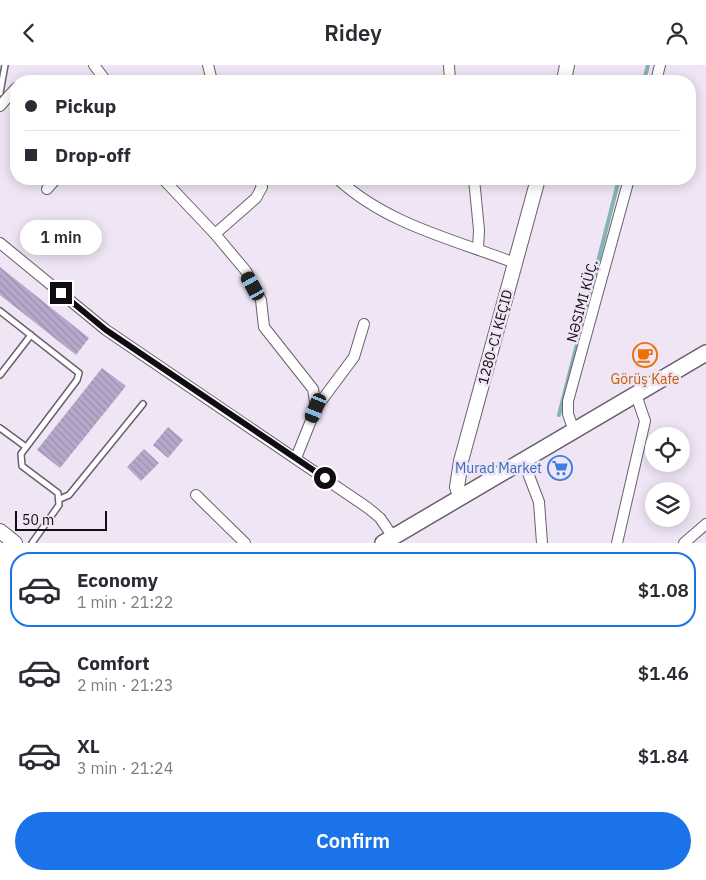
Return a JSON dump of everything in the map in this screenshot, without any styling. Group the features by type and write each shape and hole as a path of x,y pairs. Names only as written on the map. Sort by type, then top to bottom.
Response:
{"main road":[{"path":"388,539 523,459 705,357"}],"street":[{"path":"0,106 10,95"},
{"path":"47,189 51,185"},
{"path":"169,185 215,234 246,271 261,300 264,327 313,389 316,408"},
{"path":"215,234 256,198 261,185"},
{"path":"346,185 362,199 387,214 515,263"},
{"path":"475,185 479,230 478,249"},
{"path":"460,496 457,487 459,468 536,185"},
{"name":"NƏSIMI KÜÇ.","path":"574,431 568,414 568,401 627,185"},
{"path":"0,243 106,330 368,508 380,518 388,539"},
{"path":"296,458 316,408 354,357 364,324"},
{"path":"618,543 645,421 636,395"},
{"path":"523,459 539,502 542,543"},
{"path":"196,495 244,543"},
{"path":"684,543 706,524"},
{"path":"0,531 15,543"}],"lane":[{"path":"0,93 5,65"},
{"path":"0,311 78,373 77,380 26,447 19,460 22,466 58,493 60,499 59,505 32,543"},
{"path":"0,375 31,335"},
{"path":"60,499 69,495 143,404"},
{"path":"0,428 26,447"}],"building":[{"path":"0,267 89,338 76,355 0,295"},
{"path":"102,368 126,386 60,468 37,450"},
{"path":"168,427 183,440 168,458 153,445"},
{"path":"144,449 159,463 141,481 127,467"}],"waterway":[{"path":"646,75 648,65"},
{"path":"559,415 617,185"}],"place":[{"name":"Görüş Kafe","path":"645,355"},
{"name":"Murad Market","path":"560,468"}],"route":[{"path":"61,293 106,330 325,478"}]}
